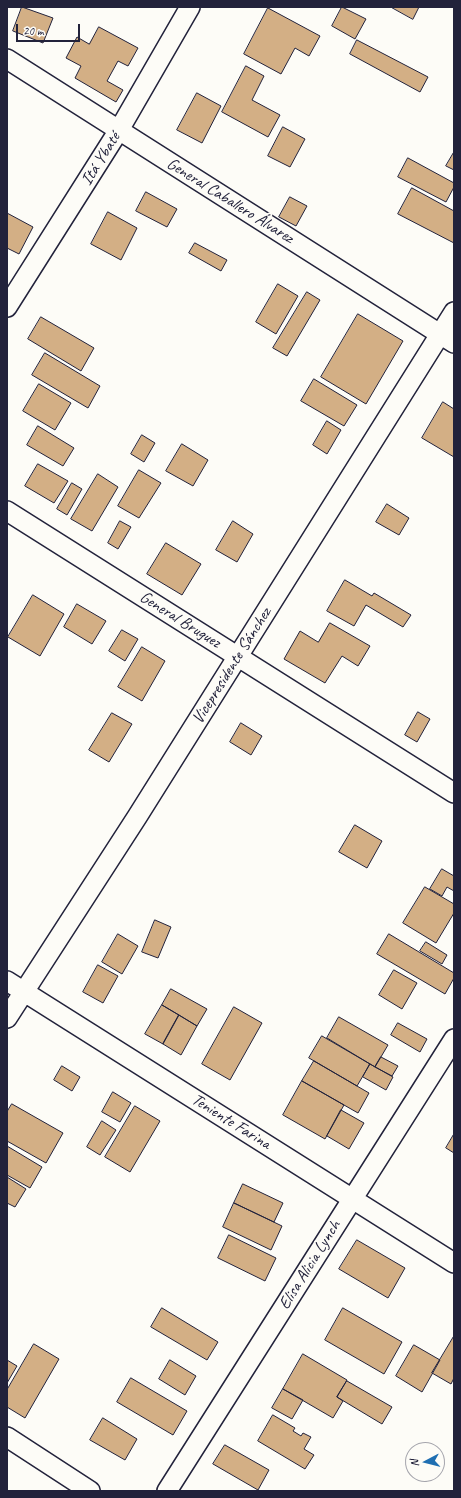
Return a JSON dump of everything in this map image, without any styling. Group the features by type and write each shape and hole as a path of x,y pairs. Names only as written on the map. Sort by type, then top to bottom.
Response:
{"street":[{"name":"Itá Ybaté","path":"7,307 119,130 190,7"},
{"name":"General Caballero Álvarez","path":"7,59 447,338"},
{"name":"Vicepresidente Sánchez","path":"7,1018 238,657 447,338 454,312"},
{"name":"General Bruguez","path":"7,511 454,793"},
{"name":"Teniente Farina","path":"7,981 454,1262"},
{"name":"Elisa Alicia Lynch","path":"167,1491 454,1039"},
{"path":"7,1437 90,1491"}],"building":[{"path":"22,7 53,18 43,43 13,31"},
{"path":"342,7 366,19 355,39 332,26"},
{"path":"391,7 419,7 413,19"},
{"path":"268,8 320,36 309,56 295,48 281,74 244,54"},
{"path":"99,27 138,48 128,66 118,61 107,81 123,90 116,102 75,78 81,66 66,58 77,37 89,44"},
{"path":"357,40 428,77 420,92 350,54"},
{"path":"246,66 264,76 252,100 280,115 268,137 222,112"},
{"path":"197,93 221,106 202,143 177,130"},
{"path":"283,127 305,139 290,167 268,156"},
{"path":"454,152 454,170 446,166"},
{"path":"408,158 454,183 454,187 446,202 398,177"},
{"path":"412,188 454,211 454,243 398,214"},
{"path":"146,192 177,209 167,227 136,211"},
{"path":"290,197 307,206 296,226 279,217"},
{"path":"108,212 137,228 121,260 91,244"},
{"path":"7,213 33,227 19,254 7,248"},
{"path":"195,243 227,260 221,271 189,253"},
{"path":"278,284 298,296 276,334 256,322"},
{"path":"307,292 320,300 287,356 273,348"},
{"path":"358,314 403,341 366,404 321,377"},
{"path":"41,317 94,348 81,371 28,339"},
{"path":"45,353 100,386 88,408 32,375"},
{"path":"314,379 357,405 344,426 301,401"},
{"path":"39,384 71,403 55,430 23,411"},
{"path":"443,402 454,409 454,457 422,438"},
{"path":"327,421 341,430 327,454 313,445"},
{"path":"38,426 74,448 63,466 27,445"},
{"path":"142,435 155,443 144,462 131,454"},
{"path":"182,444 208,460 193,486 166,471"},
{"path":"38,464 68,481 54,503 25,486"},
{"path":"139,470 161,483 139,518 118,506"},
{"path":"98,474 118,487 92,531 71,519"},
{"path":"72,483 82,489 67,515 57,509"},
{"path":"387,504 409,518 399,535 376,522"},
{"path":"120,521 131,527 118,549 108,543"},
{"path":"233,521 253,534 237,562 216,550"},
{"path":"166,543 201,564 182,595 147,574"},
{"path":"345,580 372,596 374,593 411,615 403,627 366,605 354,626 327,611"},
{"path":"33,595 64,614 40,656 8,637"},
{"path":"77,604 106,621 92,644 64,627"},
{"path":"330,623 370,646 358,666 342,656 325,683 284,659 300,631 318,642"},
{"path":"122,630 138,639 125,661 109,651"},
{"path":"142,647 165,661 142,701 118,687"},
{"path":"418,712 430,719 417,742 405,735"},
{"path":"112,713 132,724 109,762 89,750"},
{"path":"241,723 262,736 251,755 230,742"},
{"path":"355,825 382,841 367,868 339,852"},
{"path":"442,869 454,876 454,891 447,887 442,896 430,889"},
{"path":"425,887 454,904 454,913 436,943 403,923"},
{"path":"155,920 171,927 158,958 142,952"},
{"path":"118,934 138,946 122,974 102,962"},
{"path":"389,934 454,973 454,978 445,994 377,954"},
{"path":"426,942 447,955 442,964 420,951"},
{"path":"98,965 118,976 103,1003 83,992"},
{"path":"394,970 417,983 402,1009 379,995"},
{"path":"171,989 207,1009 197,1026 162,1005"},
{"path":"162,1005 179,1015 163,1044 145,1034"},
{"path":"234,1007 262,1023 230,1080 202,1064"},
{"path":"179,1015 197,1026 181,1055 163,1044"},
{"path":"339,1017 388,1045 375,1067 327,1038"},
{"path":"398,1023 427,1039 420,1052 391,1035"},
{"path":"322,1036 370,1064 357,1086 309,1058"},
{"path":"381,1057 398,1066 392,1076 375,1067"},
{"path":"314,1061 369,1093 358,1113 302,1081"},
{"path":"370,1064 393,1077 386,1090 363,1077"},
{"path":"62,1066 80,1077 72,1091 54,1080"},
{"path":"302,1081 344,1105 325,1139 283,1115"},
{"path":"113,1092 131,1103 120,1122 102,1112"},
{"path":"12,1104 63,1133 46,1163 7,1141 7,1112"},
{"path":"135,1106 160,1121 130,1172 105,1157"},
{"path":"341,1110 364,1123 349,1149 327,1136"},
{"path":"102,1121 116,1130 100,1155 87,1147"},
{"path":"454,1134 454,1153 446,1148"},
{"path":"7,1146 42,1167 30,1188 7,1175"},
{"path":"7,1177 26,1189 15,1207 7,1203"},
{"path":"243,1184 283,1203 274,1222 234,1203"},
{"path":"234,1203 282,1226 271,1250 223,1227"},
{"path":"229,1235 276,1258 265,1281 218,1258"},
{"path":"357,1240 405,1268 388,1298 339,1269"},
{"path":"162,1308 218,1342 207,1360 151,1327"},
{"path":"343,1308 402,1342 384,1374 325,1340"},
{"path":"454,1336 454,1378 451,1384 432,1373"},
{"path":"34,1344 59,1359 25,1418 7,1407 7,1390"},
{"path":"414,1345 440,1360 422,1392 396,1376"},
{"path":"303,1354 347,1380 337,1397 343,1401 333,1418 283,1389"},
{"path":"7,1360 17,1366 7,1383"},
{"path":"170,1360 196,1376 185,1395 159,1379"},
{"path":"131,1378 187,1411 173,1435 117,1402"},
{"path":"347,1381 392,1407 382,1424 337,1397"},
{"path":"283,1389 303,1400 292,1419 272,1408"},
{"path":"273,1415 295,1428 293,1431 301,1436 303,1433 311,1437 304,1449 314,1455 305,1469 258,1441"},
{"path":"103,1418 137,1439 125,1460 90,1440"},
{"path":"225,1445 269,1470 258,1490 213,1464"}]}
